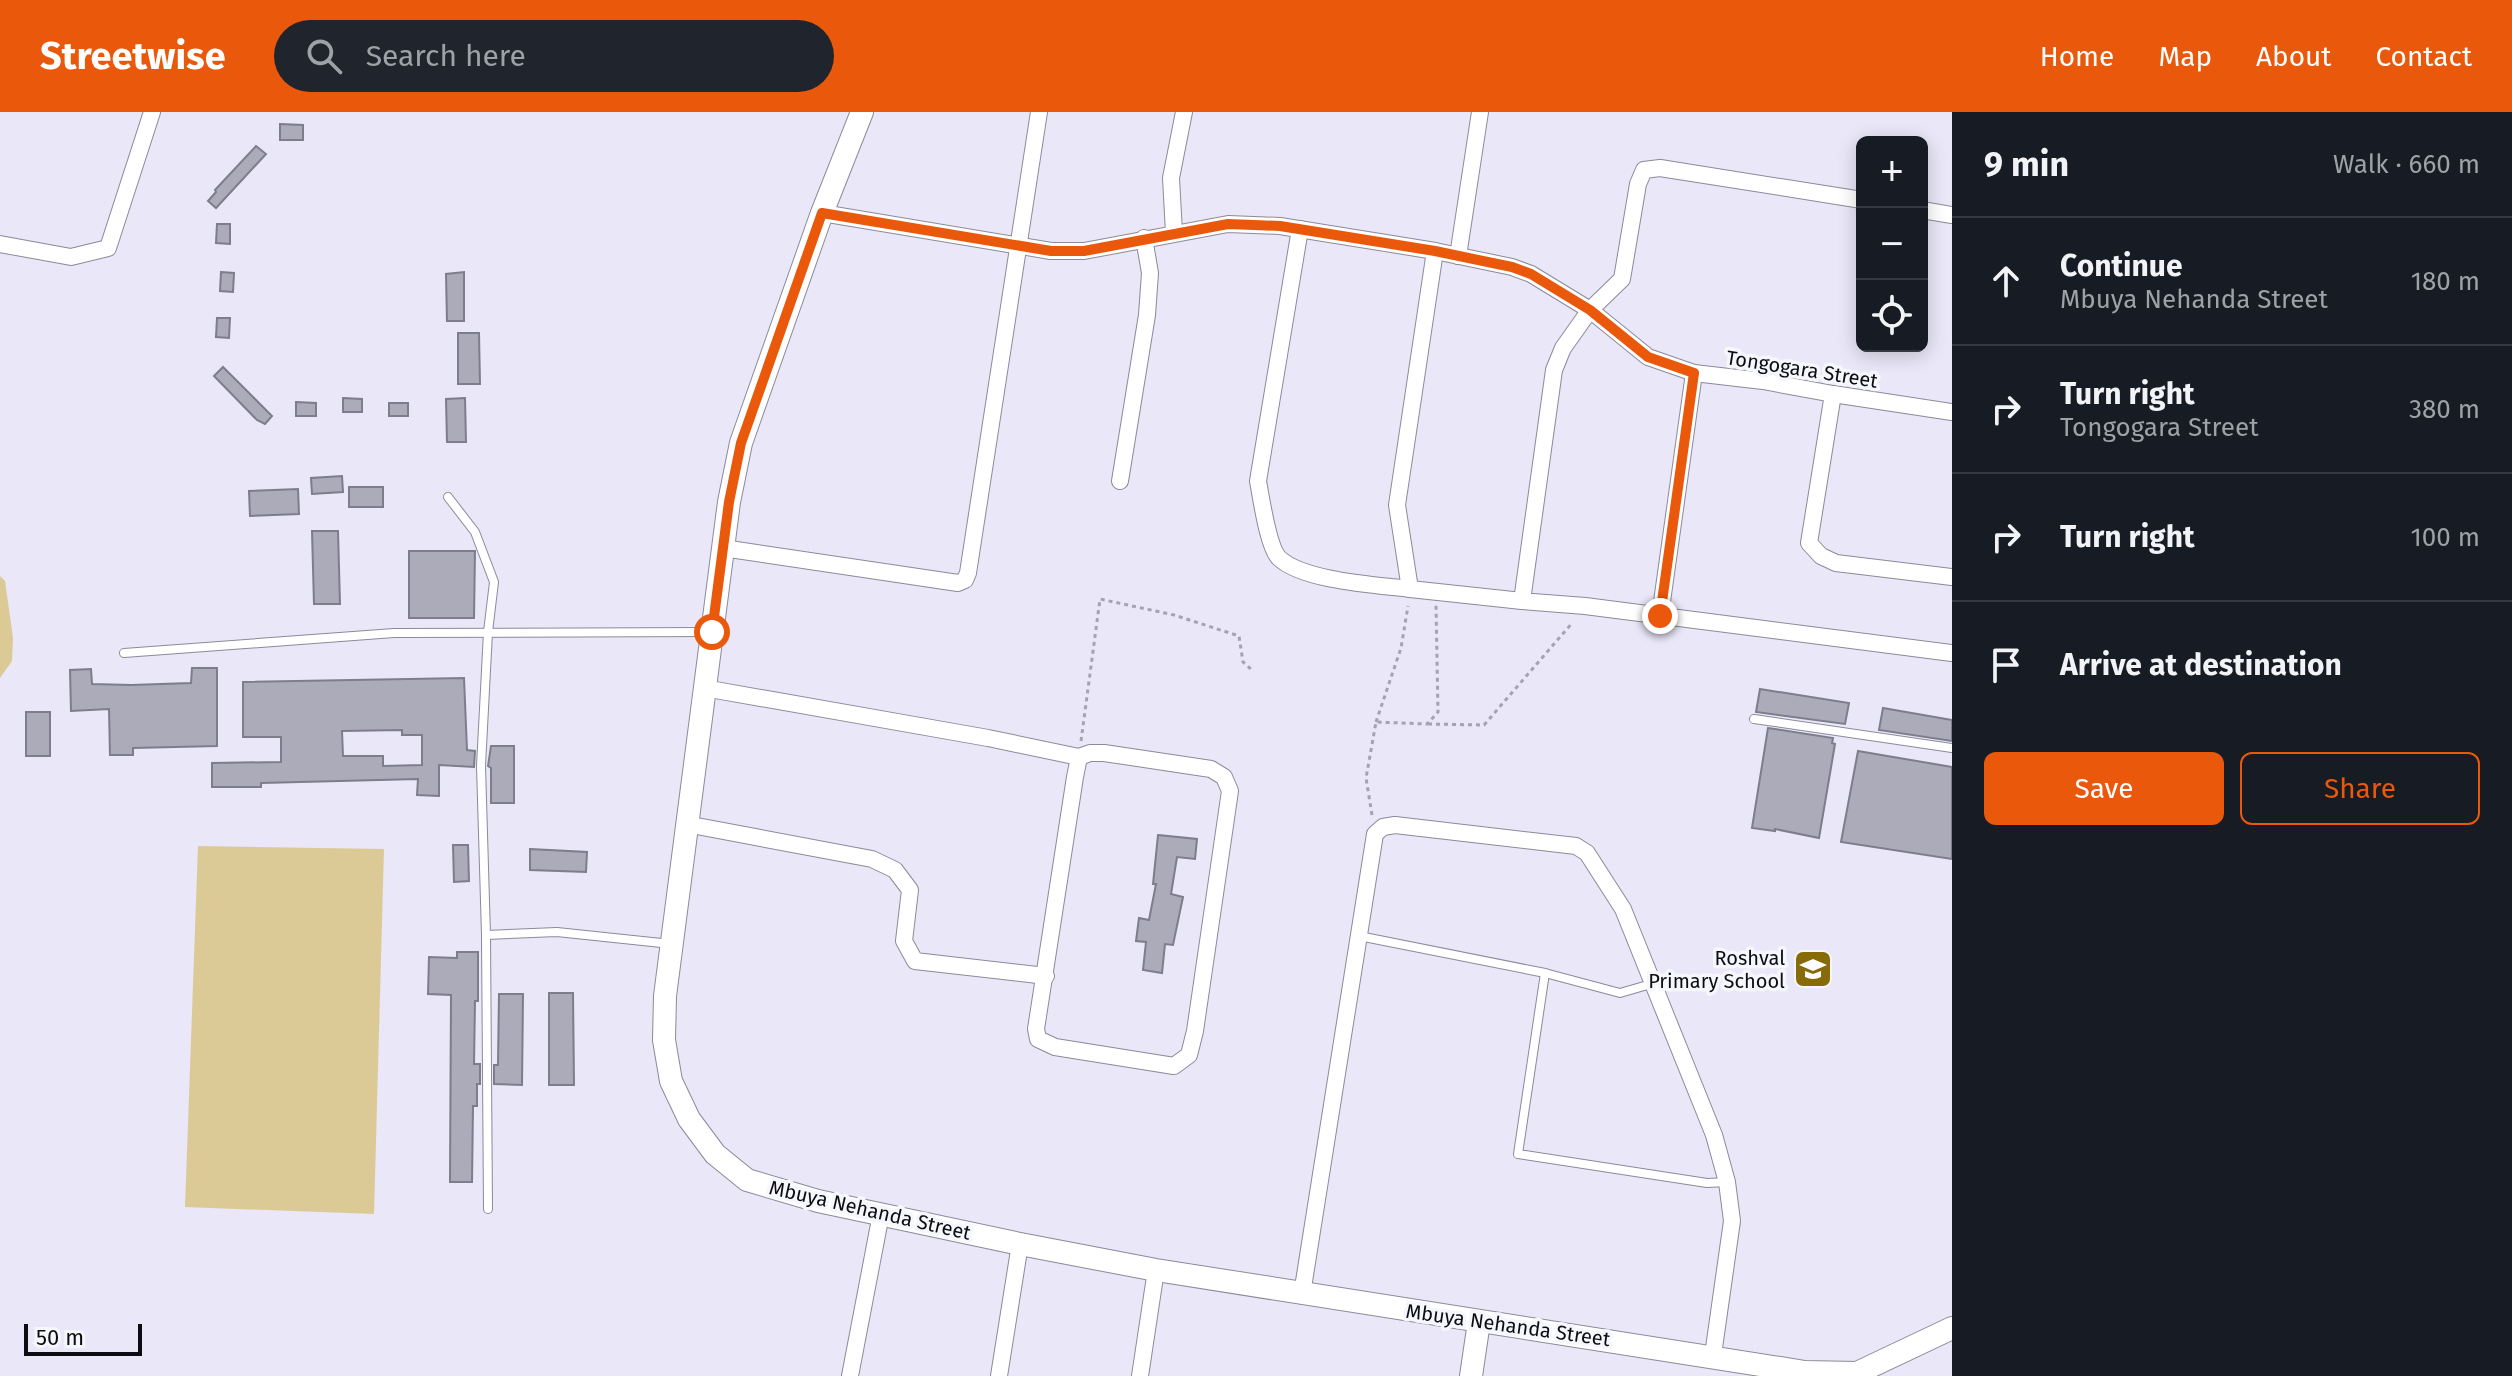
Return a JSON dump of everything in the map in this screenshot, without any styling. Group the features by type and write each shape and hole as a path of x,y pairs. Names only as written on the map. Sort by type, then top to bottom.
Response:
{"street":[{"path":"0,244 71,257 108,248 152,112"},
{"name":"Mbuya Nehanda Street","path":"862,112 822,213 741,443 723,548 671,944 664,1040 671,1081 689,1119 715,1154 747,1180 818,1201 1020,1244 1302,1294 1713,1355 1805,1372 1858,1375 1952,1328"},
{"path":"723,548 958,583 965,580 1039,112"},
{"path":"1174,233 1171,178 1184,112"},
{"path":"1458,256 1480,112"},
{"path":"1522,601 1554,370 1563,348 1590,310 1622,279 1638,184 1644,170 1660,168 1856,199"},
{"path":"1928,211 1952,215"},
{"name":"Tongogara Street","path":"822,213 1051,251 1084,251 1228,224 1300,229 1435,251 1531,274 1590,310 1648,357 1694,373 1763,381 1952,412"},
{"path":"1300,229 1258,481 1264,517 1277,556 1301,572 1435,593 1585,606 1952,653"},
{"path":"1120,481 1147,315 1150,273 1144,238"},
{"path":"1410,589 1397,505 1435,251"},
{"path":"1660,616 1694,373"},
{"path":"1833,394 1809,543 1821,556 1836,563 1952,577"},
{"path":"704,688 1079,757 1104,753 1211,769 1224,777 1230,791 1195,1031 1189,1055 1174,1066 1055,1047 1038,1039 1036,1029 1079,757"},
{"path":"686,824 872,859 895,870 910,890 904,941 915,961 1046,976"},
{"path":"1302,1294 1375,834 1383,827 1395,825 1576,846 1587,853 1623,909 1714,1135 1727,1182 1732,1221 1713,1355"},
{"path":"850,1376 881,1214"},
{"path":"999,1376 1020,1244"},
{"path":"1140,1376 1156,1270"},
{"path":"1471,1376 1479,1322"}],"lane":[{"path":"448,497 475,532 494,582 488,632 481,766 488,1209"},
{"path":"124,653 394,633 712,632"},
{"path":"1754,719 1952,748"},
{"path":"486,935 557,932 671,944"},
{"path":"1359,936 1545,973 1620,993 1651,984"},
{"path":"1545,973 1518,1154 1707,1183 1727,1182"}],"path":[{"path":"1375,834 1366,778 1376,722 1401,648 1410,589"},
{"path":"1427,724 1438,712 1435,593"},
{"path":"1079,757 1100,599 1174,615 1239,636 1243,662 1252,670"},
{"path":"1376,722 1484,725 1585,606"}],"shaded area":[{"path":"0,576 5,581 13,638 12,661 0,678"},
{"path":"198,846 384,849 374,1214 185,1207"}],"building":[{"path":"280,124 303,125 303,140 280,140"},
{"path":"256,146 266,154 216,208 208,201 215,190"},
{"path":"217,224 230,224 230,244 216,243"},
{"path":"221,272 234,273 233,292 220,291"},
{"path":"464,272 464,321 447,321 446,274"},
{"path":"217,318 230,318 229,338 216,337"},
{"path":"458,333 479,333 480,384 458,384"},
{"path":"223,367 272,416 265,424 257,420 214,376"},
{"path":"343,398 362,399 362,412 343,412"},
{"path":"465,398 466,442 447,442 446,399"},
{"path":"296,402 316,403 316,416 296,416"},
{"path":"389,403 408,403 408,416 389,416"},
{"path":"342,476 343,492 312,494 311,478"},
{"path":"349,487 383,487 383,507 349,507"},
{"path":"298,489 299,514 250,516 249,491"},
{"path":"312,531 338,531 340,604 314,604"},
{"path":"409,551 475,551 474,618 409,618"},
{"path":"192,668 217,668 217,746 133,748 133,755 110,755 109,709 71,711 70,670 91,669 92,684 131,685 191,683"},
{"path":"464,678 467,750 475,751 474,767 439,765 439,796 417,795 418,779 212,787 212,763 281,762 281,737 243,737 243,682","holes":["402,730 402,735 422,735 422,765 383,766 383,756 343,756 342,731"]},
{"path":"1760,689 1849,703 1845,724 1756,712"},
{"path":"1883,708 1952,720 1952,741 1879,730"},
{"path":"26,712 50,712 50,756 26,756"},
{"path":"1768,728 1833,738 1832,743 1835,744 1819,838 1775,829 1752,828"},
{"path":"491,746 514,746 514,803 491,803 491,768 488,766"},
{"path":"1858,751 1952,767 1952,859 1841,842"},
{"path":"1158,835 1197,839 1195,859 1177,857 1171,894 1183,897 1173,945 1165,944 1162,973 1143,970 1146,942 1136,941 1139,918 1149,920 1156,884 1153,884"},
{"path":"453,845 468,845 469,881 454,882"},
{"path":"530,849 587,852 586,872 530,870"},
{"path":"457,952 478,952 474,1064 480,1064 480,1084 477,1084 477,1106 473,1106 472,1182 450,1182 451,995 428,994 429,957 457,958"},
{"path":"549,993 573,993 574,1085 549,1085"},
{"path":"499,994 523,994 522,1085 494,1084 494,1065 498,1065"}],"place":[{"name":"Roshval Primary School","path":"1813,969"}],"route":[{"path":"712,632 729,502 741,443 822,213 1051,251 1084,251 1228,224 1280,226 1435,251 1531,274 1590,310 1648,357 1694,373 1660,616"}]}
